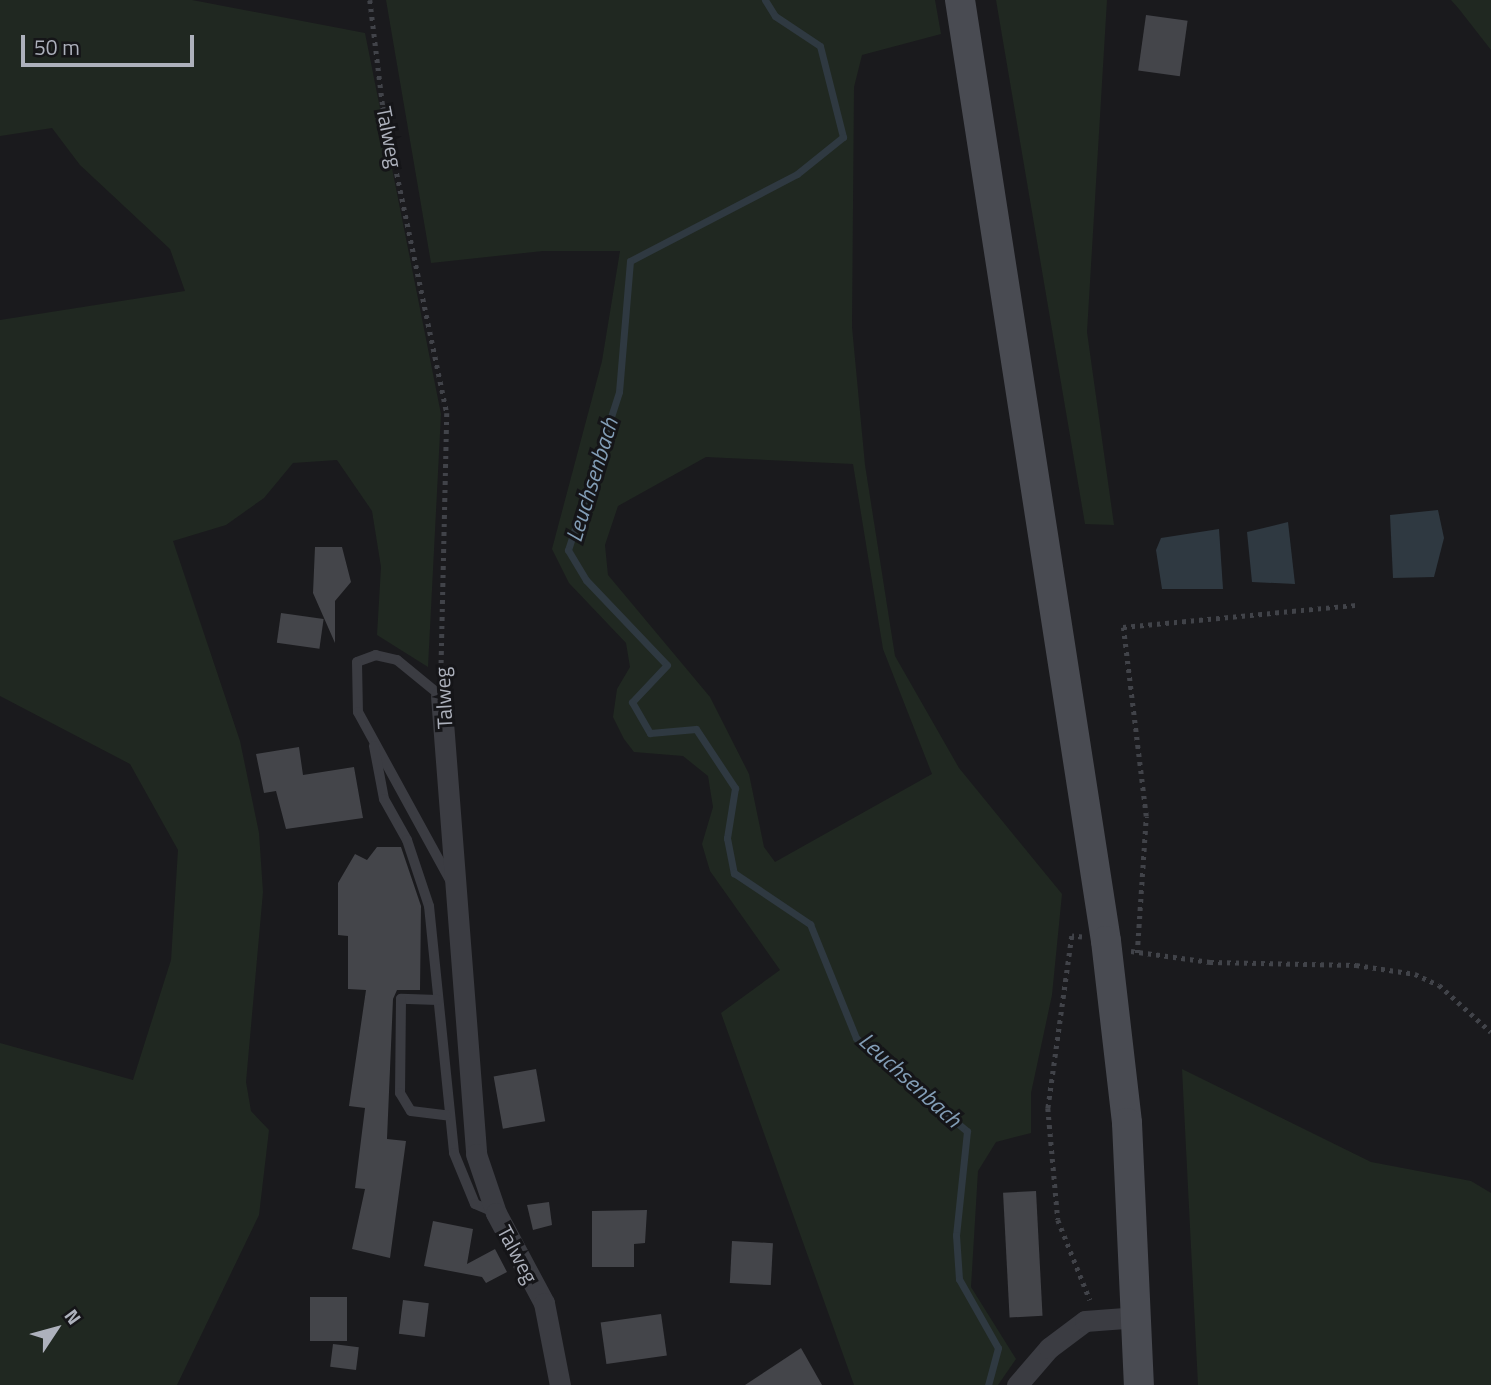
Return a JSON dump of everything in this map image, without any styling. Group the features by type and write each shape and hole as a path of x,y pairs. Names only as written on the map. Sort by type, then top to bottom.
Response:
{"main road":[{"path":"960,0 1106,941 1127,1123 1138,1317 1139,1385"}],"street":[{"name":"Talweg","path":"441,696 476,1154 496,1213 544,1303 560,1385"},
{"path":"1017,1385 1049,1348 1097,1317 1138,1317"}],"lane":[{"path":"441,696 397,660 365,656 357,662 354,685 374,746 384,799 407,840 429,906 446,1115 469,1193 496,1213"},
{"path":"374,746 458,895"},
{"path":"438,1000 401,999 400,1093 411,1111 446,1115"}],"path":[{"name":"Talweg","path":"370,0 383,107 447,414 441,696"},
{"path":"1137,953 1146,816 1123,627 1357,605"},
{"path":"1097,1317 1058,1220 1048,1108 1073,936 1106,941 1137,953 1415,974 1438,985 1491,1032"}],"shaded area":[{"path":"0,0 192,0 365,33 441,414 428,667 377,635 381,567 372,511 337,460 293,463 264,498 226,525 173,541 240,741 259,833 263,892 246,1082 251,1111 269,1130 259,1215 177,1385 0,1385 0,1043 133,1080 171,960 178,850 130,764 0,696 0,320 185,291 170,249 80,165 52,128 0,136"},
{"path":"386,0 935,0 941,34 862,55 854,87 852,327 865,465 895,656 959,768 1062,894 1052,995 1031,1093 1031,1133 996,1142 978,1171 971,1287 1016,1359 998,1385 854,1385 721,1013 780,970 710,871 702,844 713,807 708,776 683,756 634,752 624,739 613,717 617,689 630,667 626,643 569,583 552,549 602,361 620,251 543,251 431,263","holes":["706,457 853,464 883,649 932,774 775,862 764,847 749,774 710,697 608,575 605,545 618,506"]},
{"path":"996,0 1107,0 1087,332 1114,525 1085,524"},
{"path":"1451,0 1491,0 1491,50 1459,9"},
{"path":"1438,510 1444,538 1434,577 1393,578 1390,515"},
{"path":"1288,522 1295,584 1252,582 1247,532"},
{"path":"1219,529 1223,589 1162,589 1156,550 1161,538"},
{"path":"1182,1069 1371,1162 1471,1181 1491,1193 1491,1385 1198,1385"}],"building":[{"path":"1146,15 1188,21 1180,76 1138,70"},
{"path":"315,547 342,547 351,582 335,601 335,643 313,593"},
{"path":"281,613 324,619 319,649 277,643"},
{"path":"299,747 303,775 354,767 363,818 286,829 276,791 264,793 256,754"},
{"path":"377,847 401,847 421,906 420,990 397,990 393,999 387,1139 406,1141 390,1258 352,1249 365,1189 355,1188 365,1108 349,1106 366,990 348,989 348,936 338,935 338,883 355,854 367,860"},
{"path":"536,1069 545,1121 503,1129 494,1076"},
{"path":"1036,1191 1043,1316 1010,1318 1003,1193"},
{"path":"549,1202 552,1225 533,1230 527,1205"},
{"path":"647,1210 645,1243 634,1244 634,1267 592,1267 592,1211"},
{"path":"433,1221 473,1229 467,1264 495,1249 507,1272 486,1283 482,1277 424,1266"},
{"path":"732,1241 773,1243 771,1285 730,1283"},
{"path":"310,1297 347,1297 347,1341 310,1341"},
{"path":"403,1300 429,1303 425,1337 399,1334"},
{"path":"661,1314 667,1356 606,1364 601,1322"},
{"path":"333,1344 359,1347 356,1370 330,1367"},
{"path":"801,1348 822,1385 745,1385"}],"waterway":[{"name":"Leuchsenbach","path":"765,0 775,16 820,46 843,137 797,174 630,261 619,392 568,550 586,580 667,665 632,702 650,733 696,729 735,788 727,838 734,873 810,924 856,1038 967,1131 956,1235 959,1279 998,1348 988,1385"}]}
